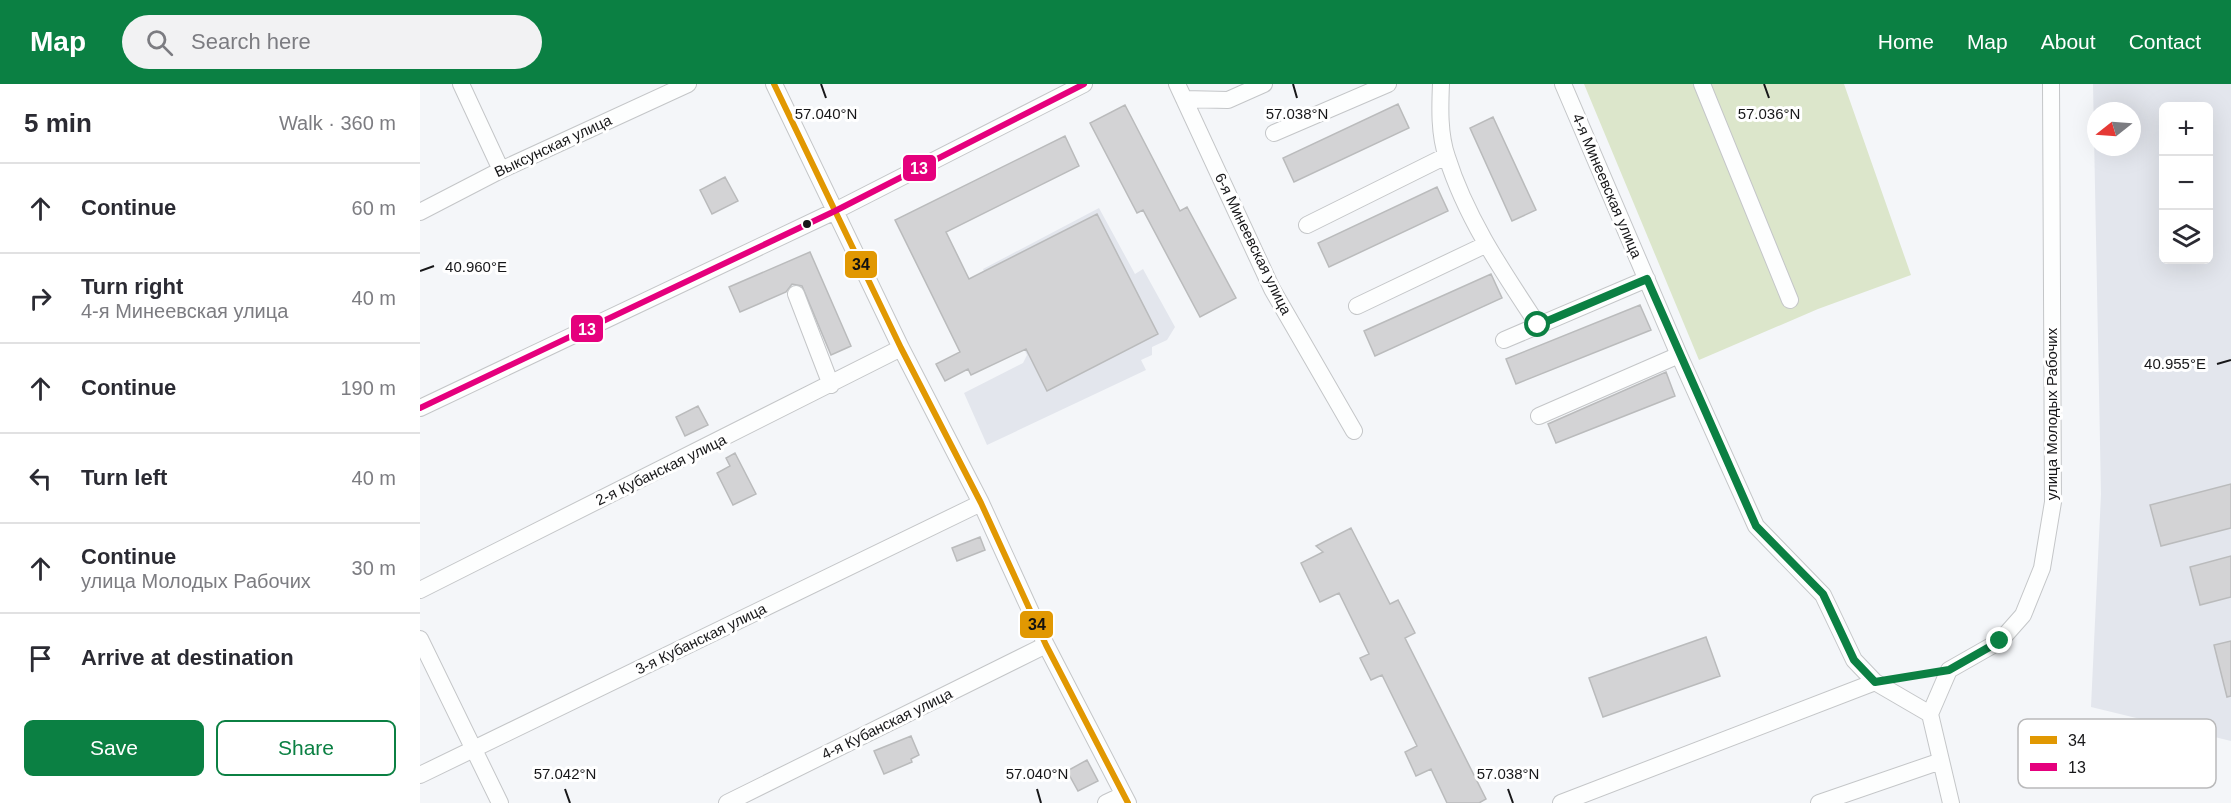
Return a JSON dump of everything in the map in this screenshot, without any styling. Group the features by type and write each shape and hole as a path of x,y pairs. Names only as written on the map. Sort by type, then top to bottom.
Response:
{"street":[{"path":"461,84 501,170"},
{"name":"Выксунская улица","path":"420,212 501,170 688,84"},
{"path":"774,84 901,348 981,503 1047,645 1125,799 1106,803"},
{"path":"420,408 834,211 1084,84"},
{"path":"1181,92 1228,100 1264,84"},
{"path":"1274,133 1388,84"},
{"path":"1441,84 1440,114 1446,156 1485,244 1538,325"},
{"name":"4-я Минеевская улица","path":"1563,84 1679,355 1756,526 1823,594 1854,660 1875,682 1930,714"},
{"path":"1702,84 1790,300"},
{"name":"улица Молодых Рабочих","path":"1949,670 2000,641 2024,615 2044,557 2053,502 2051,84"},
{"name":"6-я Минеевская улица","path":"1181,92 1272,289 1354,430"},
{"path":"1306,225 1446,156"},
{"path":"1357,306 1485,244"},
{"path":"1504,340 1647,279"},
{"path":"796,294 831,385"},
{"name":"2-я Кубанская улица","path":"420,590 901,348"},
{"path":"1539,416 1679,355"},
{"name":"3-я Кубанская улица","path":"420,775 981,503"},
{"path":"420,639 500,803"},
{"name":"4-я Кубанская улица","path":"727,803 1047,645"},
{"path":"1949,670 1930,714 1951,803"},
{"path":"1561,803 1875,682"},
{"path":"1819,803 1941,761"}],"path":[{"path":"1875,682 1949,670"}],"shaded area":[{"path":"2093,84 2231,84 2231,741 2216,737 2216,719 2140,719 2091,707 2101,494 2094,156 2141,156 2141,102 2093,102"},
{"path":"1099,208 1135,274 1143,269 1175,327 1167,340 1152,347 1152,355 1141,360 1146,370 987,445 964,393 1023,363 1027,355 983,269"}],"green space":[{"path":"1584,84 1844,84 1911,275 1818,309 1699,360"}],"building":[{"path":"1398,104 1409,128 1294,182 1283,158"},
{"path":"1125,105 1180,211 1187,207 1236,298 1200,317 1143,210 1137,213 1090,123"},
{"path":"1493,117 1536,210 1512,221 1470,128"},
{"path":"1065,136 1079,166 946,232 969,279 1097,214 1158,334 1047,391 1026,349 971,375 968,369 945,381 936,364 960,352 895,220"},
{"path":"725,177 738,201 712,214 700,190"},
{"path":"1437,187 1448,211 1329,267 1318,243"},
{"path":"810,252 851,346 831,355 802,286 792,284 786,292 740,312 729,287"},
{"path":"1491,274 1502,298 1375,356 1364,331"},
{"path":"1640,305 1651,330 1516,384 1506,359"},
{"path":"1666,372 1675,396 1556,443 1548,424"},
{"path":"698,406 708,425 685,436 676,417"},
{"path":"735,453 756,494 733,505 717,473 730,466 726,458"},
{"path":"2231,484 2231,528 2161,546 2150,505"},
{"path":"1351,528 1390,604 1398,600 1415,633 1405,638 1486,799 1479,803 1447,803 1431,769 1416,776 1405,752 1417,746 1382,675 1371,680 1360,658 1369,654 1339,593 1320,602 1301,563 1323,552 1316,546"},
{"path":"980,537 985,550 957,561 952,548"},
{"path":"2231,556 2231,597 2200,605 2190,567"},
{"path":"1706,637 1720,676 1603,717 1589,678"},
{"path":"2231,641 2231,696 2227,697 2214,645"},
{"path":"911,736 919,755 911,759 912,762 884,774 874,751"},
{"path":"1087,760 1098,781 1078,791 1067,771"}],"transit line":[{"name":"34","path":"774,84 901,348 981,503 1046,645 1128,803"},
{"name":"13","path":"420,408 835,211 1084,84"}],"route":[{"path":"1538,325 1647,279 1756,526 1823,594 1854,660 1875,682 1949,670 2000,641"}]}
